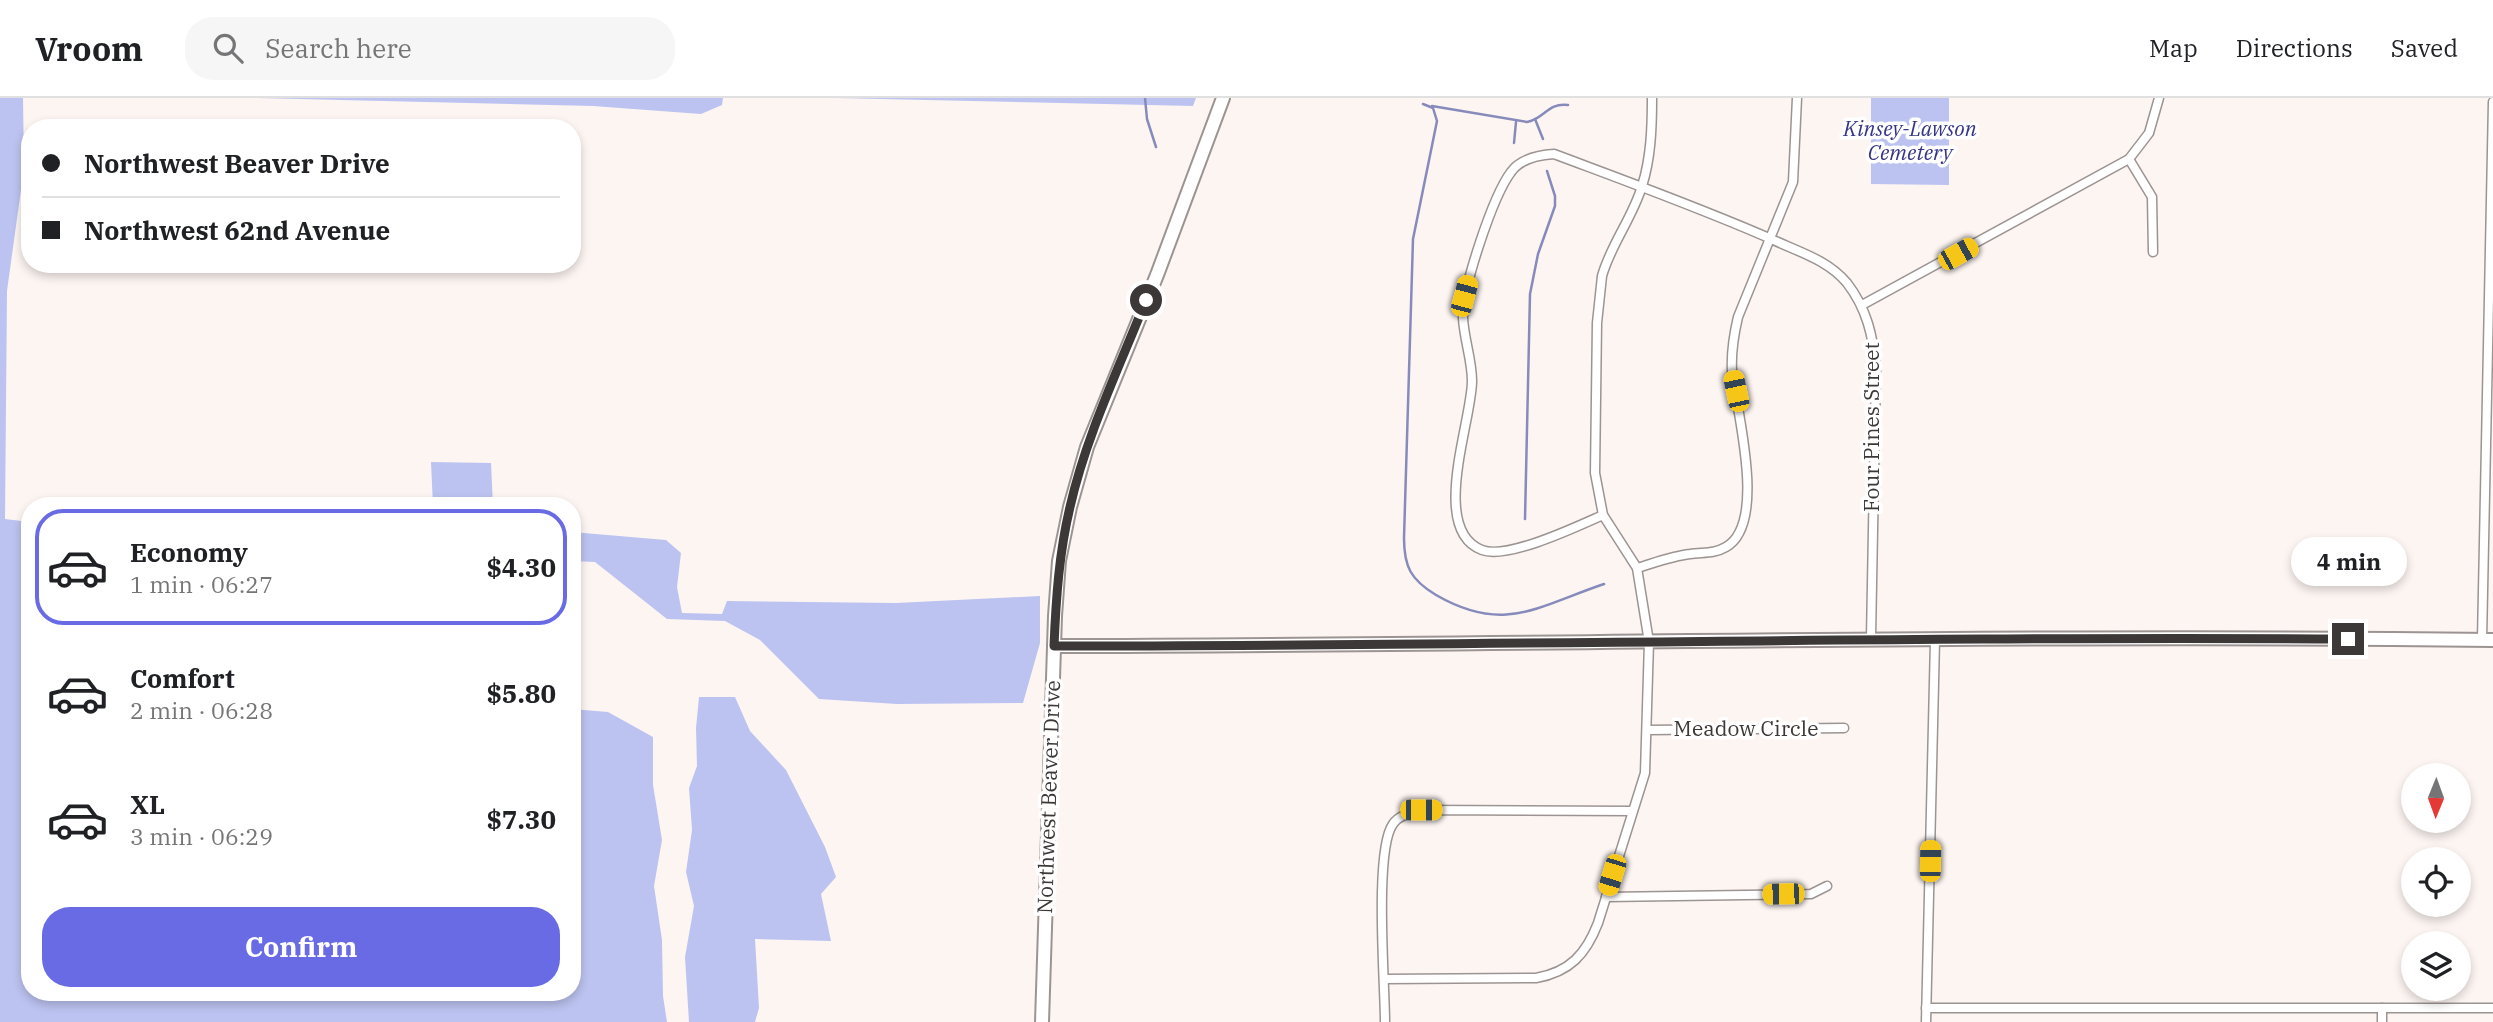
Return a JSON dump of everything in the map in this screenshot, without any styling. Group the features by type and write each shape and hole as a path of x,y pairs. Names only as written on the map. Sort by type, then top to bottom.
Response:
{"street":[{"name":"Northwest Beaver Drive","path":"1042,1022 1059,561 1075,485 1223,98"},
{"path":"1385,979 1551,975 1578,959 1590,944 1645,773 1649,642 1637,568 1603,515 1595,473 1593,423 1598,296 1606,261 1642,188 1648,160 1652,98"},
{"path":"1637,568 1690,554 1717,551 1729,545 1742,529 1745,515 1746,442 1733,374 1732,352 1738,317 1795,172 1797,98"},
{"path":"1863,305 2129,159 2149,133 2159,98"},
{"path":"1054,646 1871,638 1935,640 2214,637 2487,640 2493,102"},
{"name":"Four Pines Street","path":"1603,515 1512,550 1494,553 1471,544 1458,525 1460,443 1472,380 1463,319 1464,296 1502,188 1512,170 1528,159 1554,154 1705,210 1824,262 1846,281 1863,305 1873,334 1876,368 1871,638"},
{"path":"2129,159 2152,197 2153,252"},
{"path":"1926,1022 1935,640"},
{"name":"Meadow Circle","path":"1647,730 1844,729"},
{"path":"1385,1022 1383,863 1393,824 1405,814 1421,810 1632,811"},
{"path":"1606,897 1811,894 1827,886"},
{"path":"1926,1008 2493,1008"},
{"path":"2382,1008 2382,1022"}],"green space":[{"path":"0,98 23,98 21,190 7,291 5,519 21,521 21,1001 581,1001 581,710 608,712 653,737 653,785 662,840 654,886 662,940 663,996 667,1022 0,1022"},
{"path":"257,98 723,98 722,105 701,114 593,106"},
{"path":"836,98 1196,98 1193,106"},
{"name":"Kinsey-Lawson Cemetery","path":"1871,98 1949,98 1949,185 1871,184"},
{"path":"431,462 491,463 493,497 433,497"},
{"path":"581,533 666,540 681,553 677,587 682,613 722,614 727,601 896,603 1040,596 1040,643 1023,703 897,704 819,699 760,640 725,621 667,619 595,562 581,561"},
{"path":"699,697 735,697 750,731 786,770 825,847 836,877 821,894 831,941 755,939 759,1008 755,1022 689,1022 685,957 694,906 686,872 692,830 689,788 697,766 696,728"}],"waterway":[{"path":"1145,98 1147,119 1156,147"},
{"path":"1423,104 1433,108 1437,121 1413,239 1404,538 1408,565 1420,584 1436,595 1460,607 1501,615 1539,608 1604,584"},
{"path":"1432,106 1527,122 1551,108 1568,105"},
{"path":"1535,119 1543,139"},
{"path":"1514,143 1516,122"},
{"path":"1525,519 1530,294 1538,254 1555,206 1555,196 1547,171"}],"route":[{"path":"1146,300 1087,447 1075,485 1059,561 1054,646 1488,644 1871,638 2348,639"}]}
